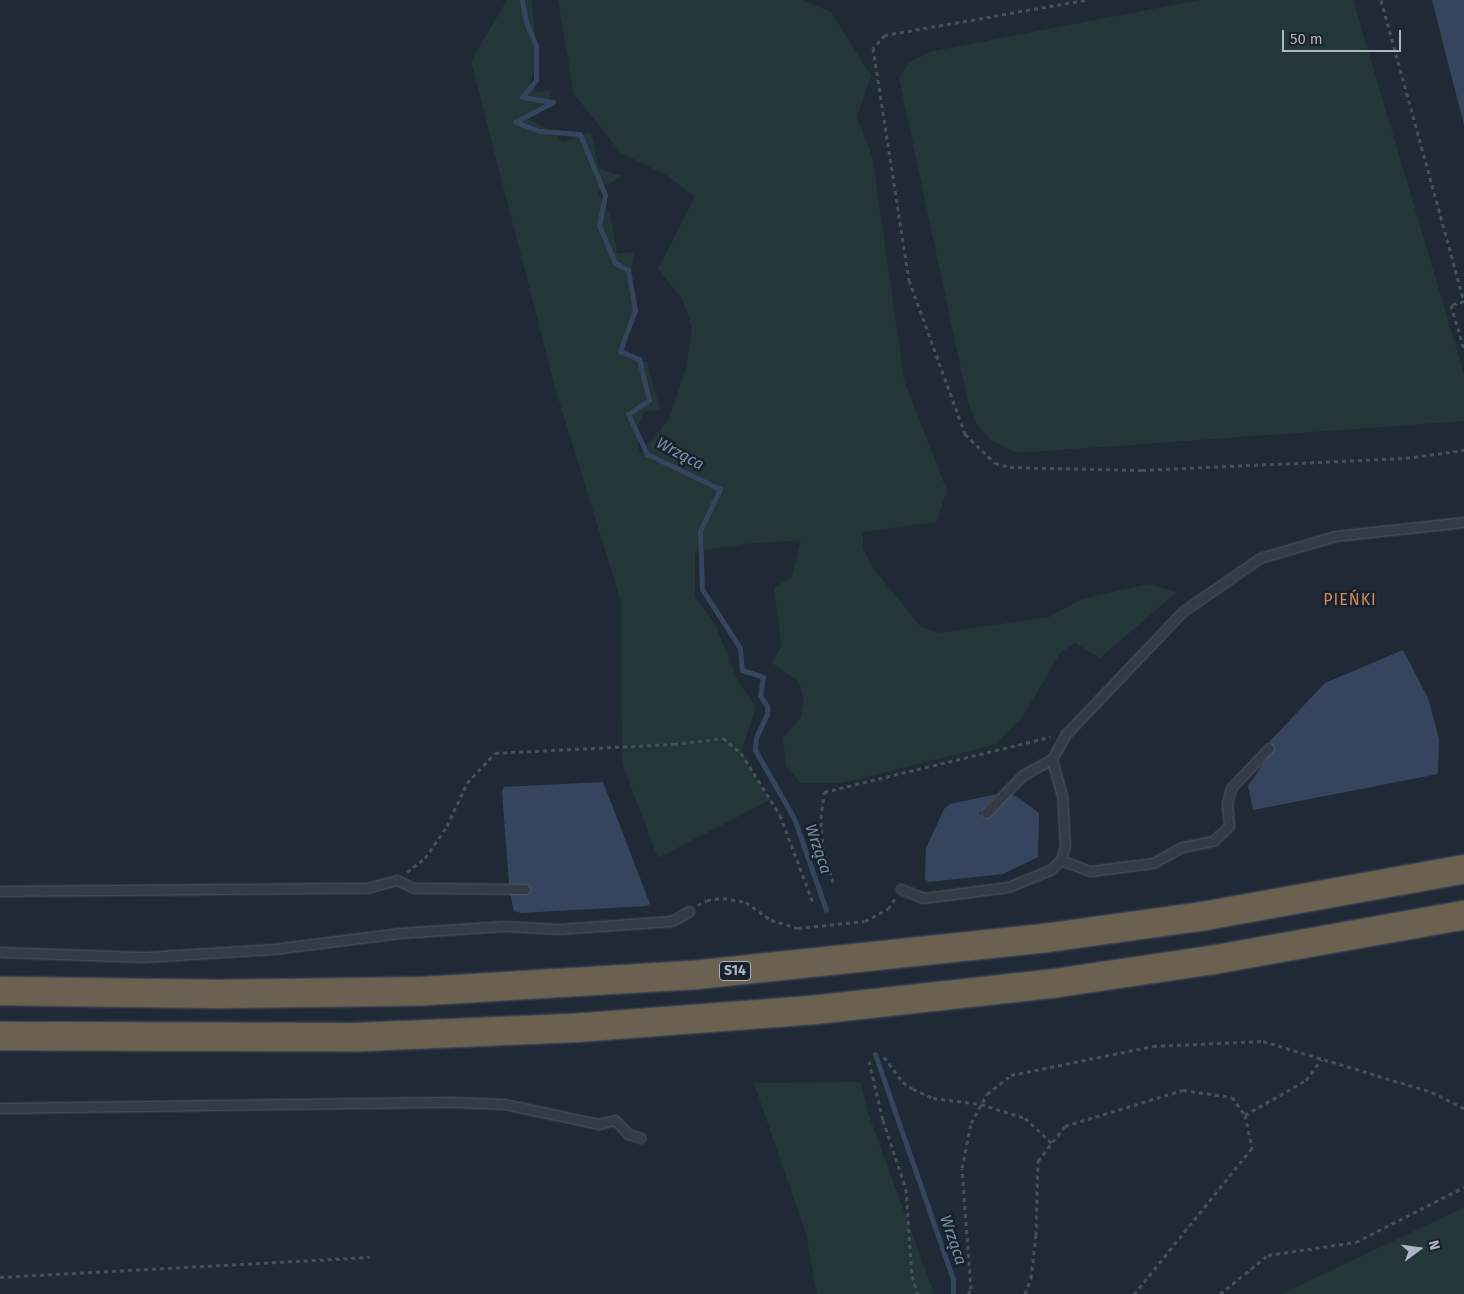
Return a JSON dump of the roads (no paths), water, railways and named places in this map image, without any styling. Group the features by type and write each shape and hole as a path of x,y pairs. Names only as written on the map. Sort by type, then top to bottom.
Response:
{"highway":[{"name":"S14","path":"0,991 219,994 424,990 694,975 1046,938 1204,916 1464,870"},
{"path":"0,1036 359,1037 574,1028 813,1010 1056,983 1212,960 1464,915"}],"lane":[{"path":"986,813 1023,775 1052,759 1069,730 1182,612 1260,558 1335,536 1464,522"},
{"path":"1061,860 1090,871 1153,863 1182,847 1213,840 1229,826 1227,802 1231,788 1269,748"},
{"path":"900,889 923,898 1008,886 1050,870 1061,860 1065,845 1062,795 1052,759"},
{"path":"0,891 367,888 397,880 414,888 525,888"},
{"path":"0,952 145,957 273,949 400,933 494,926 558,929 672,921 689,910"},
{"path":"0,1108 454,1102 504,1104 598,1124 615,1120 628,1134 640,1138"}],"water":[{"path":"1432,0 1464,0 1464,125"},
{"path":"1403,650 1428,698 1439,739 1438,774 1253,810 1248,786 1274,748 1269,742 1325,683"},
{"path":"603,782 650,904 646,906 521,913 514,911 510,893 527,892 527,885 509,884 502,792 504,787"},
{"path":"997,794 979,814 986,819 1011,795 1016,796 1039,813 1038,857 1003,874 929,882 925,879 926,848 944,809 950,804"}],"waterway":[{"name":"Wrząca","path":"522,0 526,22 536,46 536,80 522,97 553,102 515,122 540,131 580,134 605,195 599,225 615,263 628,270 635,310 620,351 639,359 649,400 628,414 647,454 720,489 700,531 702,589 740,648 742,670 763,677 760,695 767,706 767,714 756,738 755,750 794,818 826,910"},
{"name":"Wrząca","path":"875,1054 953,1279 953,1294"}],"district":[{"name":"PIEŃKI","path":"1350,600"}]}
